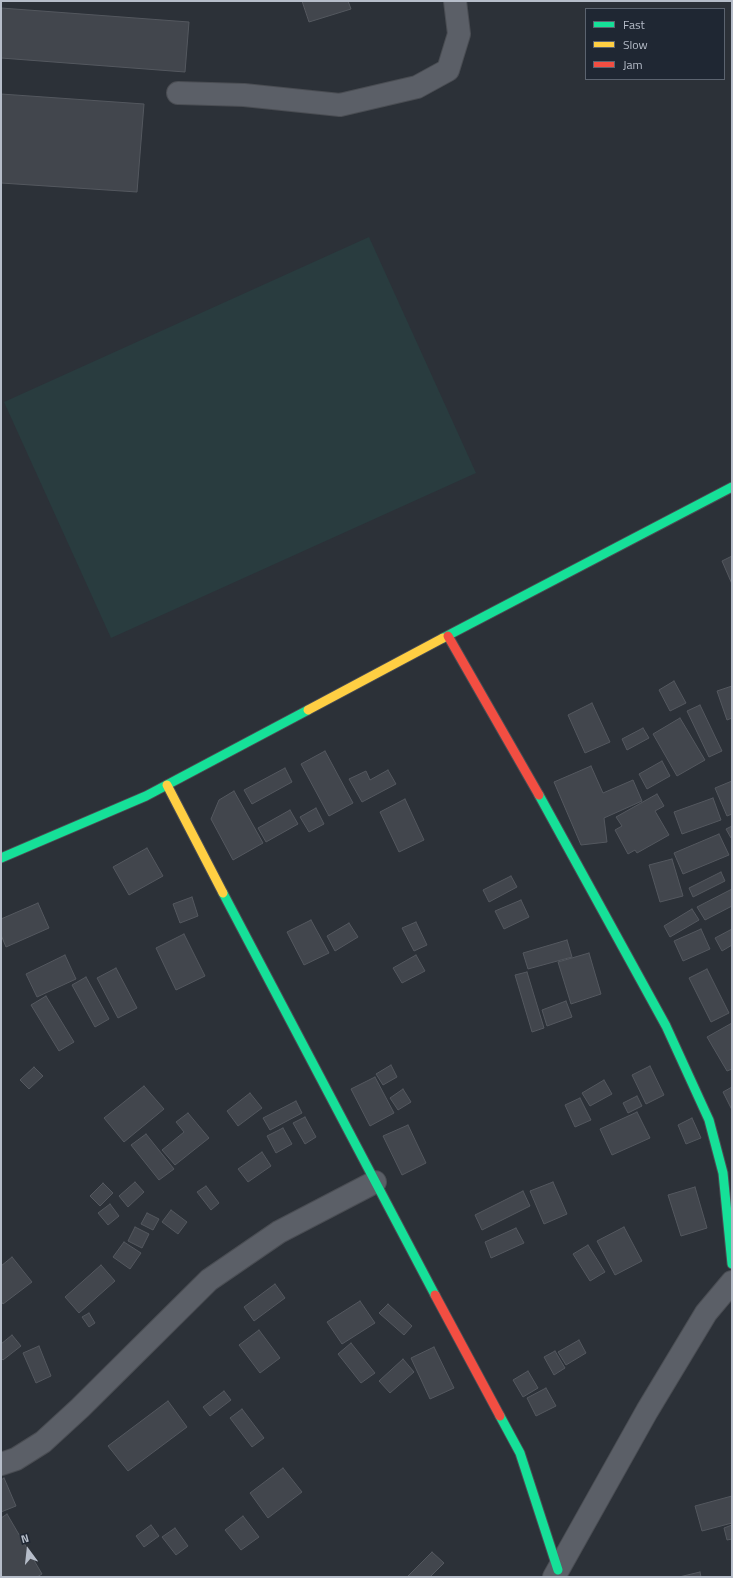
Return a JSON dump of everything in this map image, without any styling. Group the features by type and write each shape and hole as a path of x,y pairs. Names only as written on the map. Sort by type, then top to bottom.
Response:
{"street":[{"path":"178,93 244,95 340,105 417,87 448,70 459,34 455,1"},
{"path":"1,858 146,796 732,487"},
{"path":"448,636 531,780 662,1020 709,1120 723,1173 732,1264"},
{"path":"167,785 266,977 520,1453 556,1574"},
{"path":"1,1464 16,1459 43,1442 80,1408 209,1280 279,1232 375,1182"},
{"path":"556,1574 647,1411 706,1313 732,1282"}],"shaded area":[{"path":"369,237 476,473 111,638 4,402"}],"building":[{"path":"302,1 348,1 351,9 309,22"},
{"path":"1,8 189,22 185,72 1,58"},
{"path":"1,94 144,104 137,192 1,183"},
{"path":"732,556 732,584 722,561"},
{"path":"674,681 686,703 670,711 659,690"},
{"path":"732,686 732,718 727,720 717,691"},
{"path":"592,703 610,742 585,753 568,715"},
{"path":"700,705 722,751 709,757 687,711"},
{"path":"680,718 705,760 677,776 653,734"},
{"path":"643,728 649,738 627,750 622,739"},
{"path":"325,751 353,803 329,816 301,764"},
{"path":"662,761 670,776 647,789 639,774"},
{"path":"591,766 603,793 633,780 642,801 604,818 607,842 581,845 554,782"},
{"path":"285,768 292,782 252,804 244,790"},
{"path":"388,770 396,784 362,802 349,779 366,771 370,780"},
{"path":"732,781 732,814 727,816 715,788"},
{"path":"234,791 263,843 233,860 211,819 219,800"},
{"path":"657,794 664,806 655,811 669,835 637,853 635,850 628,854 615,830 622,826 616,817"},
{"path":"713,798 721,820 682,834 674,812"},
{"path":"405,799 424,840 399,852 380,812"},
{"path":"316,808 324,824 309,832 300,817"},
{"path":"290,810 298,824 266,842 258,828"},
{"path":"732,826 732,838 731,838 726,829"},
{"path":"719,834 729,855 683,874 674,853"},
{"path":"147,848 163,876 129,895 113,867"},
{"path":"672,859 683,896 660,902 649,865"},
{"path":"721,872 725,881 693,897 689,888"},
{"path":"511,876 517,887 489,902 483,890"},
{"path":"732,889 732,906 705,920 697,907"},
{"path":"192,897 198,916 180,923 173,904"},
{"path":"521,900 529,917 504,929 495,911"},
{"path":"38,903 49,928 6,947 1,935 1,919"},
{"path":"692,909 699,920 670,937 664,926"},
{"path":"311,920 329,953 304,965 287,932"},
{"path":"416,922 427,945 414,951 402,928"},
{"path":"349,923 358,937 335,951 327,936"},
{"path":"701,929 710,949 683,961 674,941"},
{"path":"732,929 732,945 722,951 715,938"},
{"path":"184,934 205,976 176,990 156,948"},
{"path":"567,940 572,957 528,969 523,953"},
{"path":"589,953 601,994 571,1004 558,962"},
{"path":"65,955 76,979 37,997 26,974"},
{"path":"416,955 425,971 402,983 393,968"},
{"path":"116,968 137,1008 118,1018 97,978"},
{"path":"707,969 729,1013 711,1022 689,978"},
{"path":"527,972 544,1028 532,1032 515,975"},
{"path":"86,977 109,1019 95,1027 72,985"},
{"path":"46,996 74,1042 59,1051 31,1005"},
{"path":"566,1001 572,1017 547,1026 542,1010"},
{"path":"732,1023 732,1069 727,1071 707,1037"},
{"path":"391,1065 397,1077 383,1085 376,1074"},
{"path":"650,1066 664,1095 646,1104 632,1075"},
{"path":"34,1067 43,1076 29,1089 20,1080"},
{"path":"375,1077 394,1113 370,1126 351,1089"},
{"path":"604,1080 612,1094 590,1106 582,1093"},
{"path":"144,1086 164,1109 124,1142 104,1118"},
{"path":"732,1087 732,1110 723,1092"},
{"path":"403,1089 411,1102 398,1110 390,1098"},
{"path":"250,1093 262,1108 238,1126 227,1111"},
{"path":"637,1096 642,1106 628,1113 623,1103"},
{"path":"580,1098 591,1120 575,1127 565,1105"},
{"path":"296,1101 302,1113 270,1130 263,1118"},
{"path":"637,1112 650,1138 612,1155 600,1129"},
{"path":"188,1113 209,1138 175,1165 162,1150 184,1132 176,1122"},
{"path":"305,1117 316,1137 305,1144 293,1123"},
{"path":"692,1118 701,1138 686,1144 678,1125"},
{"path":"408,1125 426,1163 402,1175 383,1136"},
{"path":"283,1128 292,1144 276,1153 267,1136"},
{"path":"146,1134 174,1169 159,1180 131,1145"},
{"path":"262,1152 271,1166 248,1182 238,1169"},
{"path":"135,1182 144,1192 128,1207 119,1196"},
{"path":"553,1182 567,1214 544,1224 530,1191"},
{"path":"103,1183 113,1193 100,1206 90,1196"},
{"path":"206,1186 219,1203 211,1210 197,1192"},
{"path":"695,1187 707,1228 681,1236 668,1195"},
{"path":"523,1191 530,1206 482,1230 475,1215"},
{"path":"110,1204 119,1216 108,1225 98,1213"},
{"path":"171,1210 187,1222 178,1234 162,1222"},
{"path":"147,1213 159,1219 153,1230 141,1224"},
{"path":"135,1227 149,1234 142,1248 128,1241"},
{"path":"624,1227 642,1261 615,1275 597,1241"},
{"path":"516,1228 524,1243 491,1258 485,1242"},
{"path":"124,1242 141,1253 130,1269 113,1257"},
{"path":"588,1245 605,1272 590,1281 573,1254"},
{"path":"12,1257 32,1282 3,1304 1,1301 1,1266"},
{"path":"101,1265 115,1281 79,1313 65,1297"},
{"path":"275,1284 285,1298 254,1321 244,1307"},
{"path":"360,1301 375,1323 342,1344 327,1322"},
{"path":"388,1304 412,1326 404,1335 379,1313"},
{"path":"89,1313 95,1323 89,1327 82,1317"},
{"path":"259,1330 280,1358 260,1373 239,1345"},
{"path":"12,1335 21,1346 3,1360 1,1358 1,1344"},
{"path":"579,1340 586,1353 566,1365 558,1352"},
{"path":"351,1343 375,1373 361,1383 338,1354"},
{"path":"39,1346 51,1376 36,1383 23,1353"},
{"path":"434,1347 454,1388 430,1399 411,1358"},
{"path":"555,1351 565,1368 554,1375 544,1357"},
{"path":"403,1359 414,1372 390,1393 379,1381"},
{"path":"528,1371 538,1388 523,1397 513,1380"},
{"path":"546,1388 556,1406 536,1416 527,1398"},
{"path":"224,1391 231,1400 210,1416 203,1407"},
{"path":"168,1401 187,1427 128,1471 108,1446"},
{"path":"242,1409 264,1438 252,1447 230,1418"},
{"path":"283,1468 302,1492 268,1518 250,1493"},
{"path":"4,1478 16,1506 1,1512 1,1480"},
{"path":"732,1496 732,1523 702,1531 695,1506"},
{"path":"7,1514 42,1574 37,1577 1,1577 1,1518"},
{"path":"243,1516 259,1537 241,1550 225,1530"},
{"path":"151,1525 159,1536 144,1547 136,1536"},
{"path":"732,1525 732,1539 727,1540 724,1528"},
{"path":"175,1528 188,1546 176,1555 162,1537"},
{"path":"432,1552 444,1563 430,1577 407,1577"},
{"path":"700,1572 701,1577 679,1577"}],"traffic: fast":[{"path":"443,638 732,487"},
{"path":"1,858 146,796 308,710"},
{"path":"539,795 666,1026 709,1120 723,1173 732,1264"},
{"path":"223,893 435,1295"},
{"path":"500,1416 520,1453 558,1570"}],"traffic: slow":[{"path":"308,710 443,638"},
{"path":"167,785 223,893"}],"traffic: jam":[{"path":"448,636 539,795"},
{"path":"435,1295 500,1416"}]}
